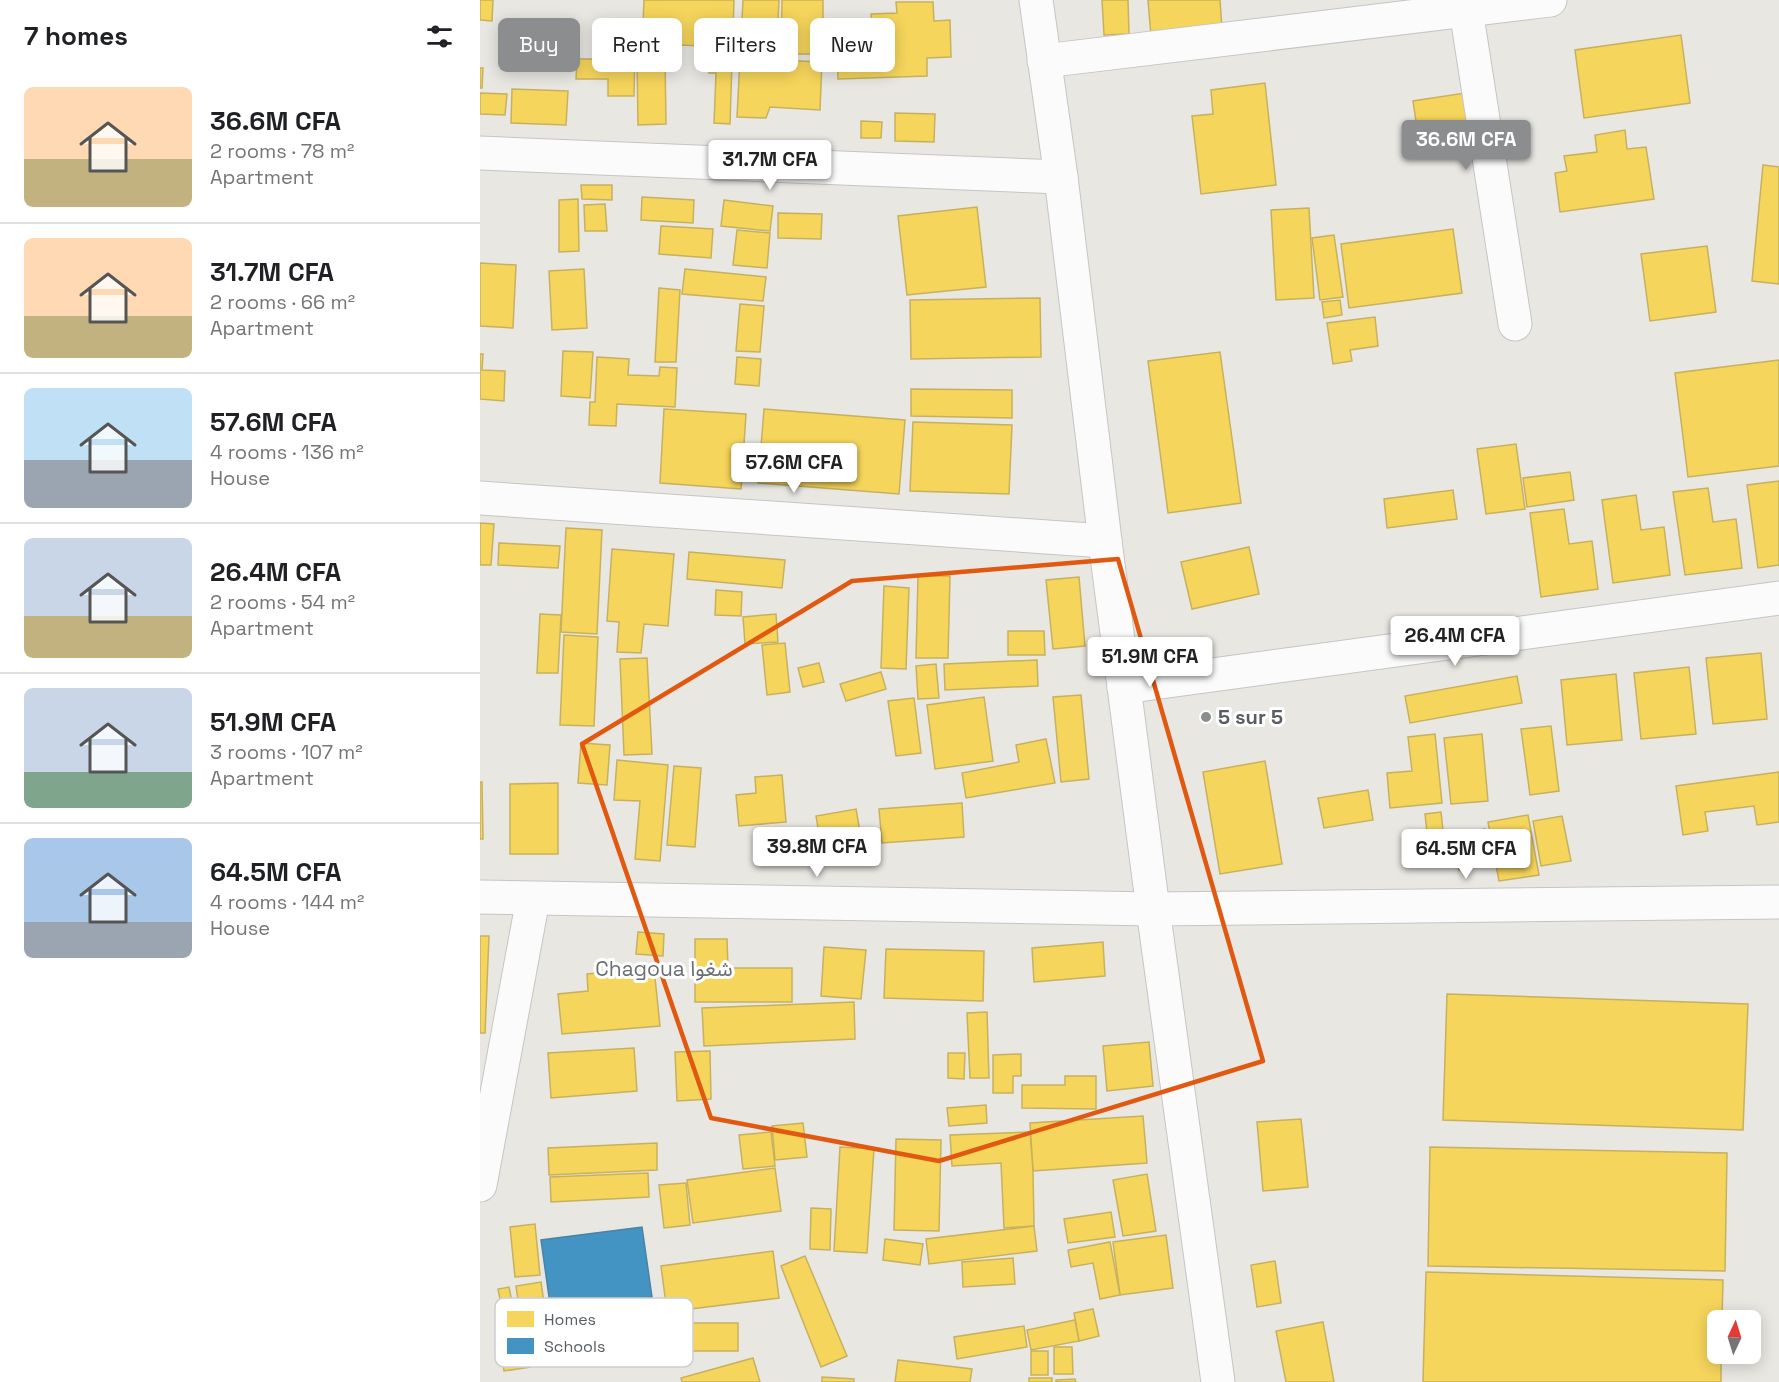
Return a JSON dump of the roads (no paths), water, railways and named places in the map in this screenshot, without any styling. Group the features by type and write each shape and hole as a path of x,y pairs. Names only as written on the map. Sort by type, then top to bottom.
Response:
{"street":[{"path":"1036,0 1061,177 1153,909 1218,1382"},
{"path":"1044,61 1550,0"},
{"path":"1466,10 1515,324"},
{"path":"480,153 1061,177"},
{"path":"480,498 1105,541"},
{"path":"1124,687 1779,598"},
{"path":"480,897 1153,909 1779,902"},
{"path":"480,1185 533,899"}],"place":[{"name":"5 sur 5","path":"1206,717"}],"district":[{"name":"Chagoua شغوا","path":"664,969"}]}
